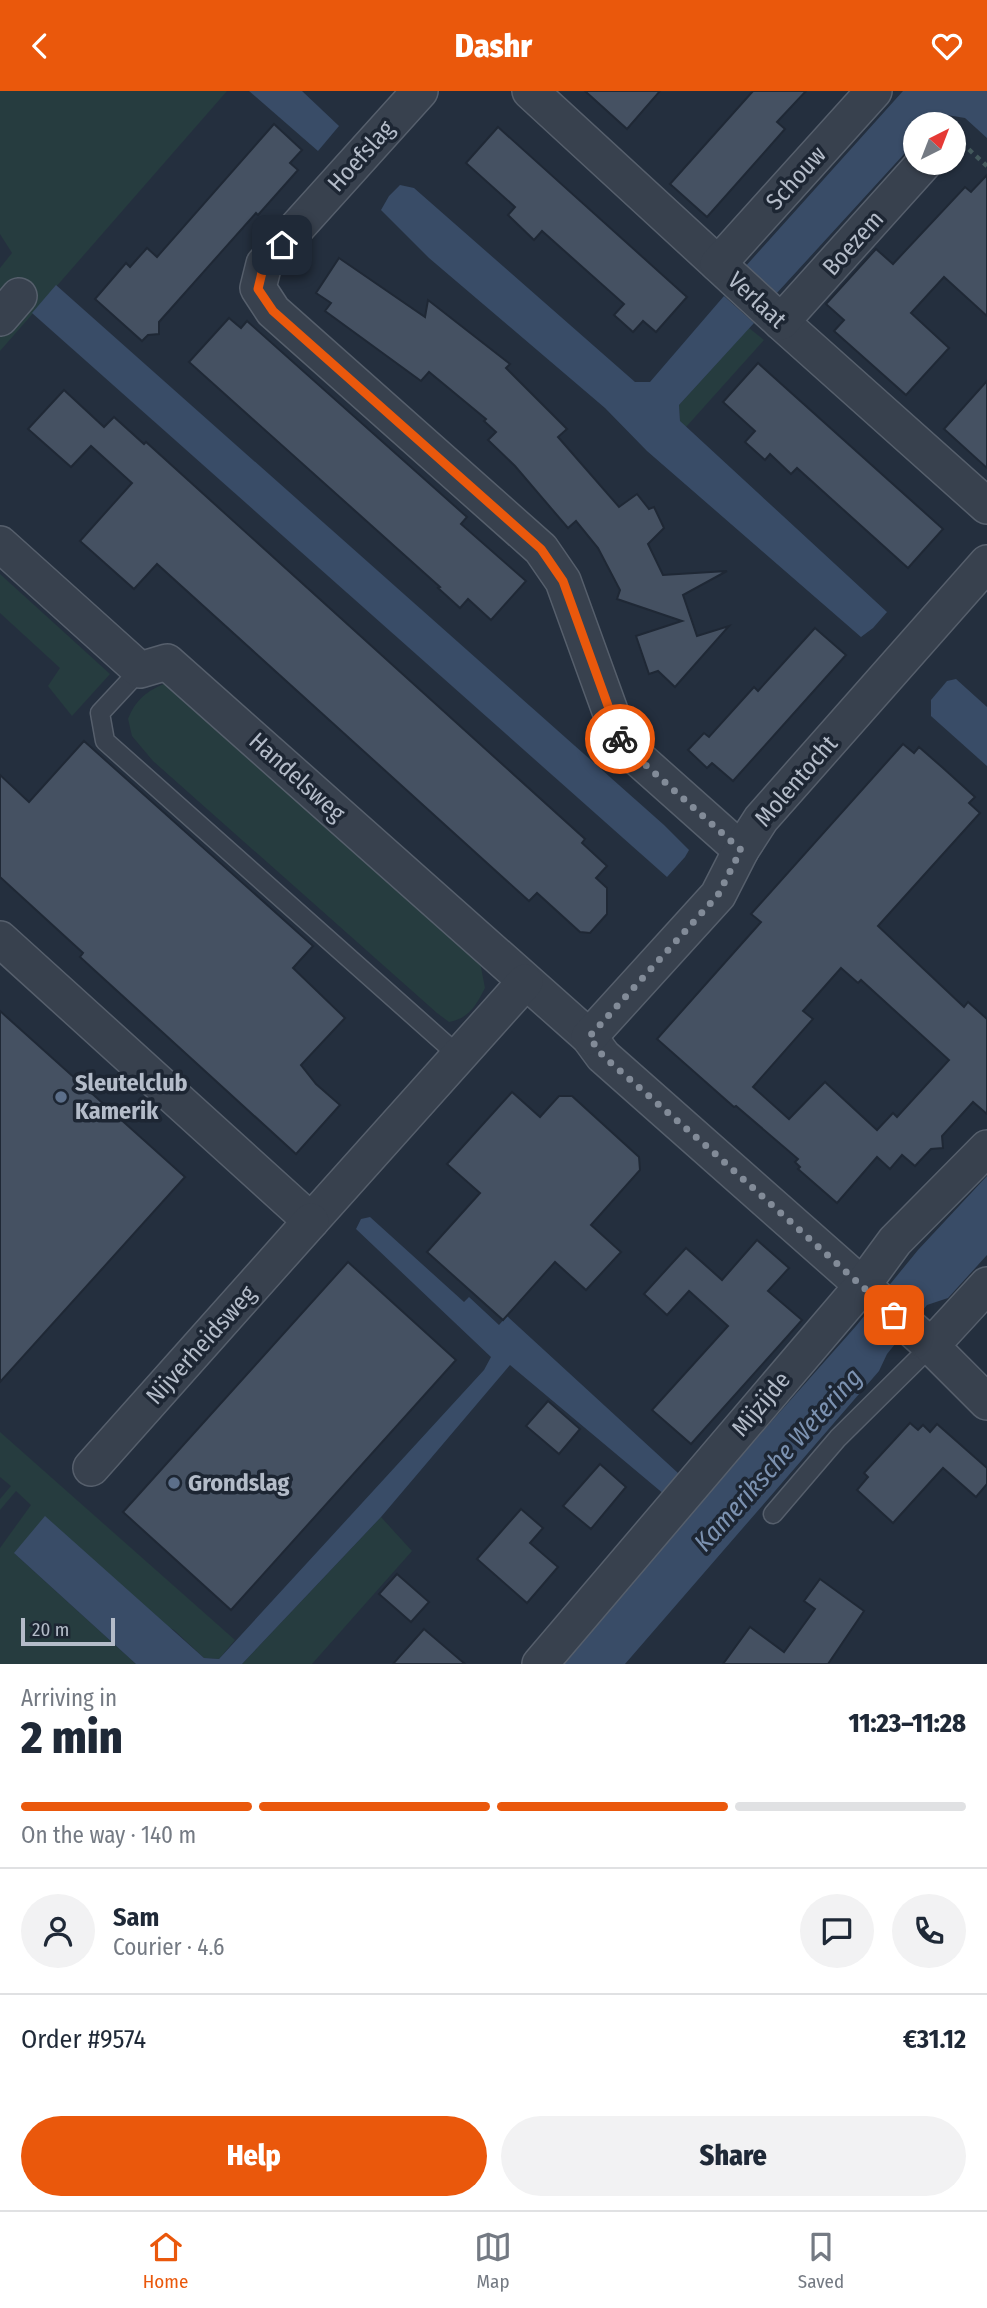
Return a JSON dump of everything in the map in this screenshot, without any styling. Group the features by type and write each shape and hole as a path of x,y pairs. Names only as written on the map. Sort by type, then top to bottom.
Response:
{"street":[{"name":"Hoefslag","path":"420,91 264,264 258,289 273,311 541,549 563,581 622,744 741,850"},
{"name":"Verlaat","path":"530,91 781,322 987,506"},
{"name":"Schouw","path":"718,264 874,91"},
{"name":"Boezem","path":"781,322 913,175"},
{"path":"0,544 140,670"},
{"name":"Molentocht","path":"589,1037 718,895 741,850 761,820 987,563"},
{"name":"Handelsweg","path":"140,670 167,662 589,1037"},
{"path":"0,939 311,1221"},
{"name":"Nijverheidsweg","path":"91,1468 526,982"},
{"path":"589,1037 603,1056 921,1339 987,1402"},
{"name":"Mijzijde","path":"540,1664 868,1293 895,1241 987,1148"},
{"path":"921,1339 987,1285"}],"lane":[{"path":"140,670 100,713 104,741 459,1056"},
{"path":"773,1514 921,1339"}],"path":[{"path":"966,147 987,166"}],"green space":[{"path":"0,91 227,91 0,351 0,268 12,253 0,234"},
{"path":"749,328 764,340 686,427 680,422 679,405"},
{"path":"0,574 110,674 72,716 48,686 60,668 0,613"},
{"path":"166,683 479,957 485,988 467,1014 449,1022 437,1013 153,761 132,736 128,719 143,696"},
{"path":"0,1432 235,1640 219,1659 204,1658 174,1630 14,1553 136,1664 0,1664 0,1548 31,1505 16,1491 0,1510 0,1499 11,1486 0,1477"},
{"path":"381,1517 412,1551 312,1664 242,1664"}],"water":[{"path":"249,91 302,91 339,126 318,151"},
{"path":"903,91 987,91 987,138 966,119 966,112 903,112 903,155 776,294 744,268"},
{"path":"400,185 414,188 635,382 650,382 724,296 754,323 679,405 680,421 887,612 873,628 861,637 647,451 605,408 429,258 381,210 389,196"},
{"path":"56,285 664,825 689,850 667,877 32,313"},
{"path":"956,679 987,707 987,766 931,716 931,700 947,681"},
{"name":"Kameriksche Wetering","path":"987,1176 987,1255 948,1298 927,1305 887,1354 879,1371 625,1664 563,1664 711,1490 856,1326 918,1250"},
{"path":"370,1217 464,1302 469,1297 499,1325 507,1316 678,1473 678,1478 665,1495 510,1365 381,1517 242,1664 136,1664 14,1553 45,1516 204,1658 219,1659 484,1370 491,1357 356,1229 361,1219"}],"building":[{"path":"585,91 660,91 627,129"},
{"path":"753,91 806,91 777,122 785,129 707,217 670,184"},
{"path":"274,124 302,150 290,163 298,170 159,322 159,334 148,335 142,341 95,299 126,263 130,267 147,248 157,257"},
{"path":"498,127 687,297 656,332 643,321 633,332 614,315 624,304 542,231 534,240 508,215 515,207 466,163"},
{"path":"987,175 987,316 944,277 911,313 949,348 906,395 834,331 844,320 826,304 876,249 893,264 965,187 971,192"},
{"path":"339,258 425,317 428,300 510,364 506,368 567,429 558,437 619,507 637,494 649,509 654,507 664,528 648,544 663,575 727,571 683,595 697,636 729,626 675,687 658,671 649,674 636,636 682,621 617,599 620,590 598,548 576,521 568,528 515,466 488,440 496,432 484,421 486,419 429,372 421,381 325,311 331,303 316,293"},
{"path":"229,318 241,328 247,321 467,517 461,524 526,581 491,620 468,599 460,608 438,588 440,587 189,362"},
{"path":"758,363 943,529 908,568 797,468 791,474 770,454 765,460 745,442 755,431 723,402"},
{"path":"987,381 987,468 944,429"},
{"path":"64,390 104,427 114,417 144,444 146,442 585,839 582,843 607,866 596,878 607,888 607,914 590,933 580,932 537,893 529,901 157,564 134,589 80,541 132,483 91,446 71,467 28,429"},
{"path":"815,628 846,655 733,781 712,763 707,768 688,750 704,733 709,737 754,687 758,691"},
{"path":"84,741 313,946 293,968 345,1018 301,1065 316,1084 340,1105 296,1154 80,957 83,953 0,877 0,775 29,802"},
{"path":"903,744 914,753 919,747 975,797 969,803 980,813 878,926 964,1007 968,1002 987,1019 987,1114 973,1102 942,1136 943,1148 931,1149 915,1166 902,1155 890,1169 877,1157 837,1203 798,1169 800,1167 795,1162 798,1159 657,1039 761,922 751,914","holes":["841,968 858,983 861,980 949,1060 897,1117 893,1113 877,1130 825,1082 789,1119 753,1087 813,1019 803,1011"]},
{"path":"0,1011 185,1177 0,1382"},
{"path":"512,1092 540,1117 559,1096 572,1096 639,1157 640,1170 591,1225 621,1252 586,1290 555,1262 503,1320 427,1252 480,1193 447,1164"},
{"path":"757,1240 789,1268 768,1291 802,1320 691,1444 652,1410 728,1326 689,1291 667,1315 644,1294 686,1248 722,1280"},
{"path":"348,1262 456,1360 231,1610 123,1512"},
{"path":"548,1401 580,1429 559,1454 526,1426"},
{"path":"910,1423 918,1430 923,1425 930,1432 937,1424 987,1468 987,1484 976,1497 943,1468 893,1523 857,1490 868,1477 864,1473"},
{"path":"600,1464 626,1487 591,1529 563,1506"},
{"path":"521,1509 543,1528 530,1543 558,1567 527,1603 477,1559"},
{"path":"397,1574 429,1602 411,1622 379,1594"},
{"path":"820,1579 864,1611 828,1664 723,1664 750,1627 784,1652 815,1609 804,1601"},
{"path":"424,1629 465,1664 393,1664"}],"way so far":[{"path":"620,739 622,744 741,850 718,895 589,1037 603,1056 894,1315"}],"place":[{"name":"Sleutelclub Kamerik","path":"61,1097"},
{"name":"Grondslag","path":"174,1483"}],"route":[{"path":"282,245 264,264 258,289 273,311 541,549 563,581 620,739"}]}
